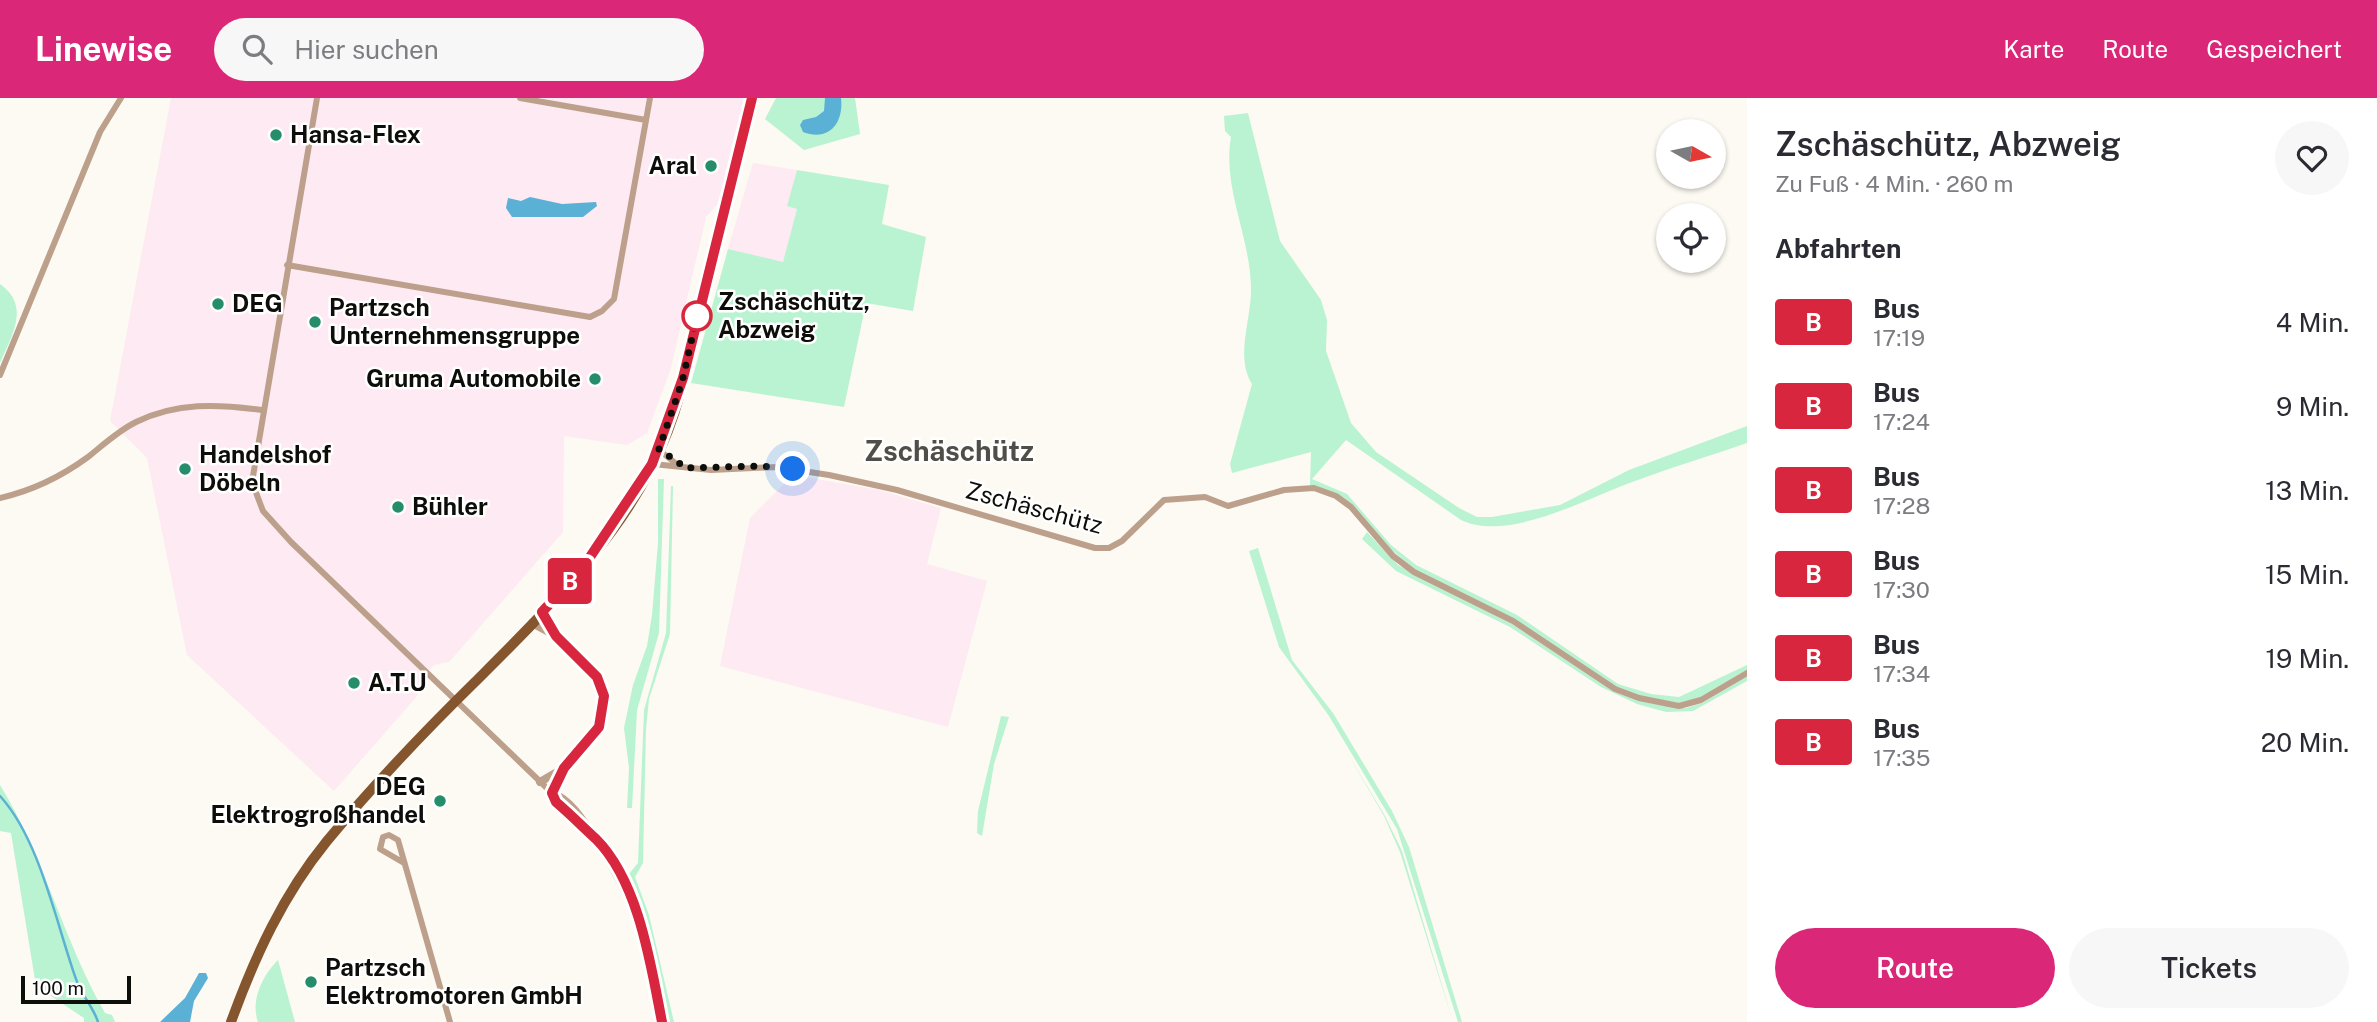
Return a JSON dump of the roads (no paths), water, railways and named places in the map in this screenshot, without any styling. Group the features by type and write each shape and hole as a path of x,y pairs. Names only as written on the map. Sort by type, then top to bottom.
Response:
{"main road":[{"path":"232,1022 263,941 285,901 327,841 519,631 532,623 582,569 618,523 652,464 670,419 752,98"}],"street":[{"path":"0,375 95,144 121,98"},
{"path":"317,98 262,410 252,482 263,511 291,542 552,793 556,802 595,838 624,883 636,909 647,947 662,1022"},
{"path":"520,98 646,120"},
{"path":"287,265 590,317 602,311 614,299 650,98"},
{"path":"0,498 29,490 57,476 133,423 162,411 203,404 262,410"},
{"path":"659,449 679,466"},
{"name":"Zschäschütz","path":"652,464 711,470 777,467 860,481 1095,548 1110,548 1130,536 1164,500 1205,497 1228,506 1284,490 1314,488 1336,496 1351,507 1393,556 1414,572 1513,621 1615,689 1649,701 1685,705 1701,700 1747,673"},
{"path":"542,612 556,636"},
{"path":"532,623 556,636 588,666 604,696 599,727 564,768 552,793"},
{"path":"540,782 564,768"},
{"path":"404,863 380,849 383,837 389,835 398,840 450,1022"}],"water":[{"path":"825,98 841,98 837,122 827,132 803,132 800,125 803,120 816,117 824,111"},
{"path":"530,197 562,204 596,202 597,206 583,217 512,217 506,208 508,198 521,201"},
{"path":"199,973 206,973 208,978 194,1001 190,1022 160,1022 185,998"}],"waterway":[{"path":"0,796 14,814 36,858 78,985 98,1022"}],"place":[{"name":"Hansa-Flex","path":"276,135"},
{"name":"Aral","path":"711,166"},
{"name":"DEG","path":"218,304"},
{"name":"Zschäschütz, Abzweig","path":"697,316"},
{"name":"Partzsch Unternehmensgruppe","path":"315,322"},
{"name":"Gruma Automobile","path":"595,379"},
{"name":"Handelshof Döbeln","path":"185,469"},
{"name":"Bühler","path":"398,507"},
{"name":"A.T.U","path":"354,683"},
{"name":"DEG Elektrogroßhandel","path":"440,801"},
{"name":"Partzsch Elektromotoren GmbH","path":"311,982"}],"district":[{"name":"Zschäschütz","path":"949,451"}]}
